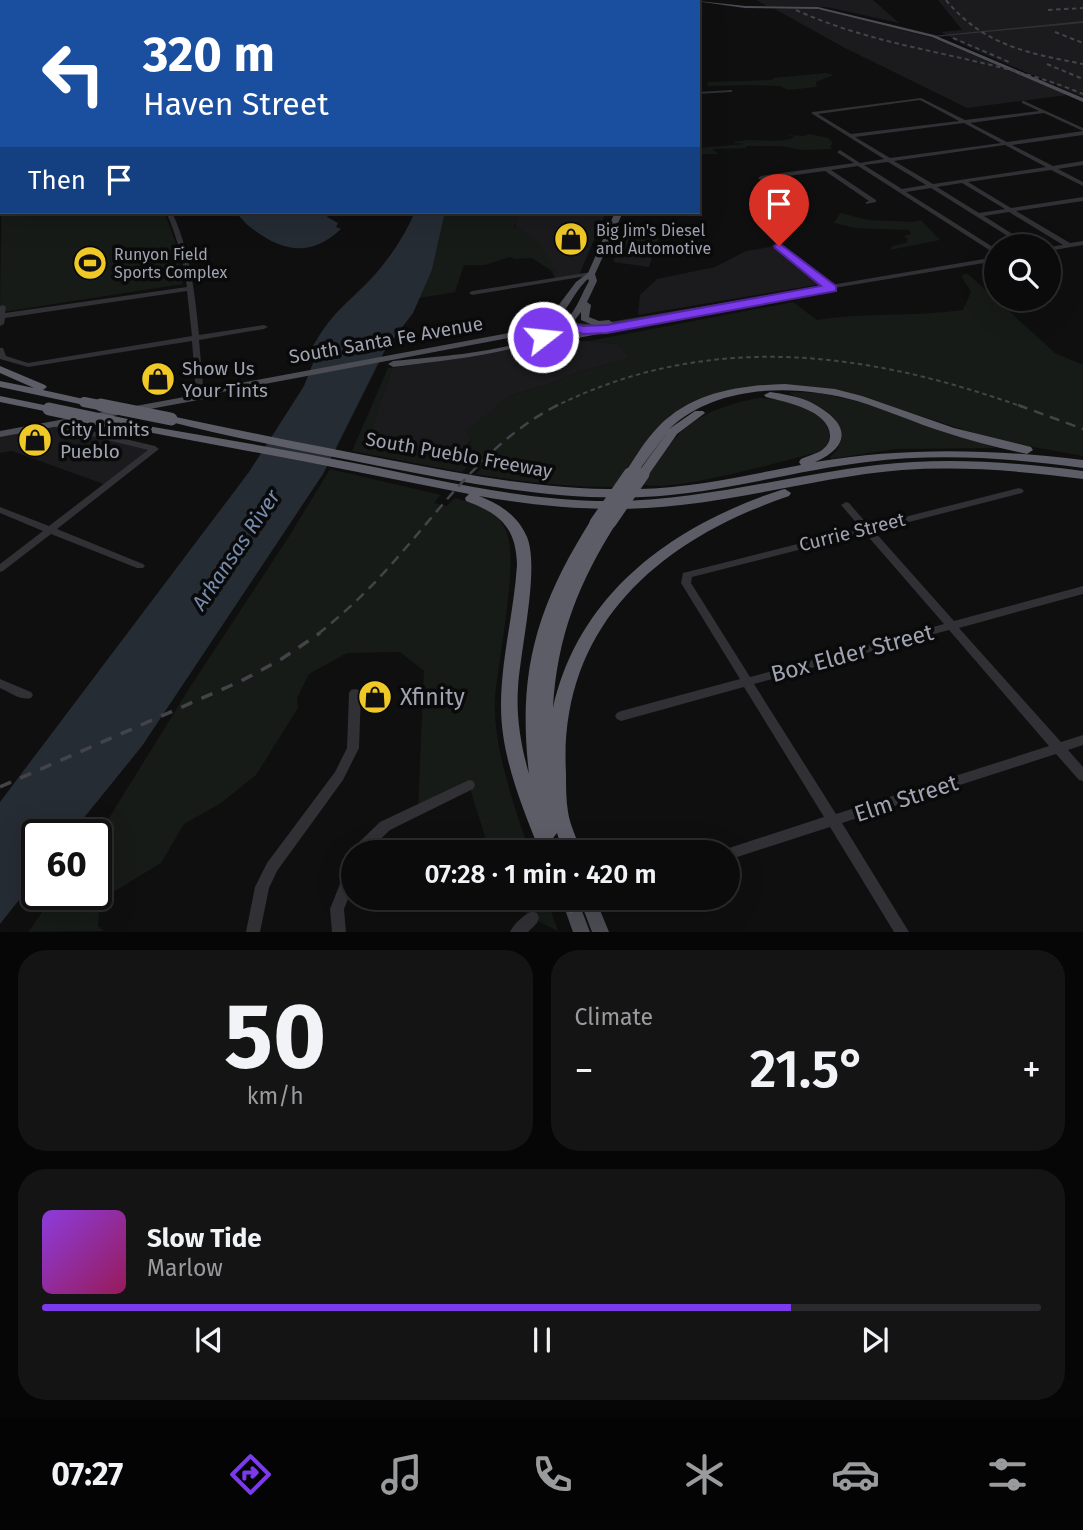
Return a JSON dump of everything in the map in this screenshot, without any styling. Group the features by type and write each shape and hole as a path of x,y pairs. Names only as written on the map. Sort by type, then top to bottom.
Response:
{"highway":[{"path":"0,369 67,399"},
{"name":"South Pueblo Freeway","path":"0,384 170,419 238,440"},
{"path":"637,474 657,435 678,416 720,396 769,388 808,389 848,396 978,439 1083,461"},
{"path":"549,840 533,747 535,675 543,631 556,591 574,556 603,522 637,474 680,425 704,410 732,400 760,395 792,398 820,410 835,427 837,437 834,445 821,456 701,488"},
{"name":"South Pueblo Freeway","path":"0,400 130,426 238,440 353,462 547,491 617,494 701,488 845,461 907,454 995,454 1083,461"},
{"name":"South Pueblo Freeway","path":"353,462 384,474 519,499 614,505 705,500 846,474 900,467 992,466 1083,475"},
{"path":"559,814 557,734 565,690 595,626 629,582 673,544 737,510 796,490 900,467"},
{"path":"384,474 394,481 479,500 503,514 519,532 524,554 510,690 510,724 527,792 546,840"},
{"path":"568,840 549,768 546,696 551,652 570,588 603,522"}],"main road":[{"path":"700,1 751,8 825,9 934,36 1083,100"},
{"path":"566,325 582,303 593,281 591,274 618,214"},
{"path":"549,321 582,278 591,274"},
{"path":"566,325 564,320 577,285"},
{"path":"582,303 587,305 583,313 586,319 598,324 609,323"},
{"name":"South Santa Fe Avenue","path":"0,434 206,395 220,396 294,378 393,361 510,335 549,321"},
{"name":"South Santa Fe Avenue","path":"393,361 508,347 526,343 566,325"},
{"path":"508,347 621,327"},
{"path":"581,910 582,932"},
{"path":"588,910 601,932"}],"street":[{"path":"1063,19 1073,23"},
{"path":"934,36 1083,22"},
{"path":"700,93 730,91"},
{"path":"1009,234 813,113 921,99 1083,184"},
{"path":"1024,103 1083,132"},
{"path":"849,136 1043,111"},
{"path":"794,206 761,178 1083,132"},
{"path":"840,152 984,244"},
{"path":"901,191 1083,163"},
{"path":"826,169 874,201 868,203"},
{"path":"964,182 1070,246"},
{"path":"978,215 1083,199"},
{"path":"170,214 181,246 190,289 195,338 206,395"},
{"path":"1061,248 1083,243"},
{"path":"779,246 831,288"},
{"path":"566,325 598,326 984,261"},
{"path":"472,293 591,274"},
{"path":"3,307 1,320 190,289"},
{"path":"549,321 583,330 621,327 714,307"},
{"path":"0,350 3,357 28,365 264,327"},
{"path":"0,569 155,449 53,424"},
{"name":"Currie Street","path":"745,682 686,583 687,575 1019,491"},
{"path":"846,505 1083,776"},
{"path":"0,510 140,566"},
{"name":"Box Elder Street","path":"621,716 1083,590"},
{"path":"745,682 902,932"},
{"path":"0,683 27,695"},
{"path":"253,932 262,887 272,867 339,776 353,748 355,693"},
{"name":"Elm Street","path":"740,850 1083,740"},
{"path":"370,840 385,826 469,785"},
{"path":"339,932 337,909 341,899"},
{"path":"517,932 532,918"}],"shaded area":[{"path":"756,0 873,0 899,23 827,7 766,6"},
{"path":"938,0 1083,0 1083,97 968,47 941,32 962,30"},
{"path":"775,9 823,10 933,38 1067,95 967,108 841,46"},
{"path":"826,73 834,75 816,82 817,87 788,90 780,86 708,86 707,82 773,80 772,78"},
{"path":"810,134 828,138 833,143 830,146 832,149 746,146 747,148 712,149 719,154 700,154 700,148 744,144 732,143 739,141 780,141 795,137 788,135"},
{"path":"840,213 869,220 921,220 940,240 890,250 892,246 906,243 908,240 904,236 911,234 909,230 855,228 834,223"},
{"name":"Runyon Field Sports Complex","path":"2,214 165,214 176,243 183,284 2,312"},
{"path":"445,214 521,214 514,226 538,242 558,275 532,258 510,257 485,265 464,265 455,292 419,298 432,270"},
{"path":"518,214 605,214 579,275 556,279 535,242 515,226"},
{"path":"628,227 661,230 649,267 613,262"},
{"path":"782,245 827,283 638,315 640,295 657,279 715,267 746,251"},
{"path":"967,273 984,288 984,311 1009,311 1055,353 1083,365 1083,456 999,441 843,391 774,385 707,397 686,405 668,417 653,432 614,487 510,479 476,474 483,466 471,463 462,472 352,451 388,368 392,368 368,442 456,457 471,442 466,431 509,396 629,358 617,344 589,341 793,302 817,320 963,310 971,292 961,276"},
{"path":"559,342 617,344 630,358 509,396 456,457 367,442 392,368"},
{"path":"789,392 820,393 869,404 997,448 895,449 831,459 842,438 834,418 828,412"},
{"path":"758,398 795,403 827,421 830,440 825,448 778,463 700,481 656,486 642,484 665,450 689,426 718,409"},
{"path":"53,424 155,449 109,486 12,451 0,453 0,434"},
{"path":"330,469 441,495 434,503 447,506 455,498 485,508 497,517 506,531 510,546 510,565 495,719 506,778 526,840 486,840 469,785 418,810 424,671 400,652 347,653 309,674 297,698 298,708 256,775 221,803 184,824 161,863 112,893 112,819 108,819 190,687"},
{"path":"44,910 99,910 98,926 104,931 28,932"},
{"path":"522,910 550,910 558,931"}],"water":[{"path":"329,214 327,217 338,223 336,227 341,229 318,244 296,248 273,242 248,225 239,215"},
{"name":"Arkansas River","path":"414,214 445,214 432,270 413,313 385,350 323,474 142,746 83,819 21,819 21,897 0,924 0,802 249,472 304,386 315,358 312,348 325,327 383,265 401,240"}],"railway":[{"path":"946,0 961,16 992,38 1026,51 1083,64"},
{"path":"1048,10 1083,8"},
{"path":"796,10 867,35 1012,70 1083,94"},
{"path":"1055,32 1083,43"},
{"path":"953,38 1009,62"},
{"path":"1047,64 1083,79"},
{"path":"556,406 612,383 670,367 729,358 787,357 846,362 905,373 1023,407"},
{"path":"1018,405 1083,429"},
{"path":"318,634 372,586 486,457 532,420 556,406"},
{"path":"0,787 241,681 280,660 320,633"}],"place":[{"name":"Big Jim's Diesel and Automotive","path":"571,239"},
{"name":"Runyon Field Sports Complex","path":"90,263"},
{"name":"Show Us Your Tints","path":"158,379"},
{"name":"City Limits Pueblo","path":"35,440"},
{"name":"Xfinity","path":"375,697"}],"route":[{"path":"543,337 566,325 583,330 607,329 706,311 714,307 831,288 779,246"}]}
